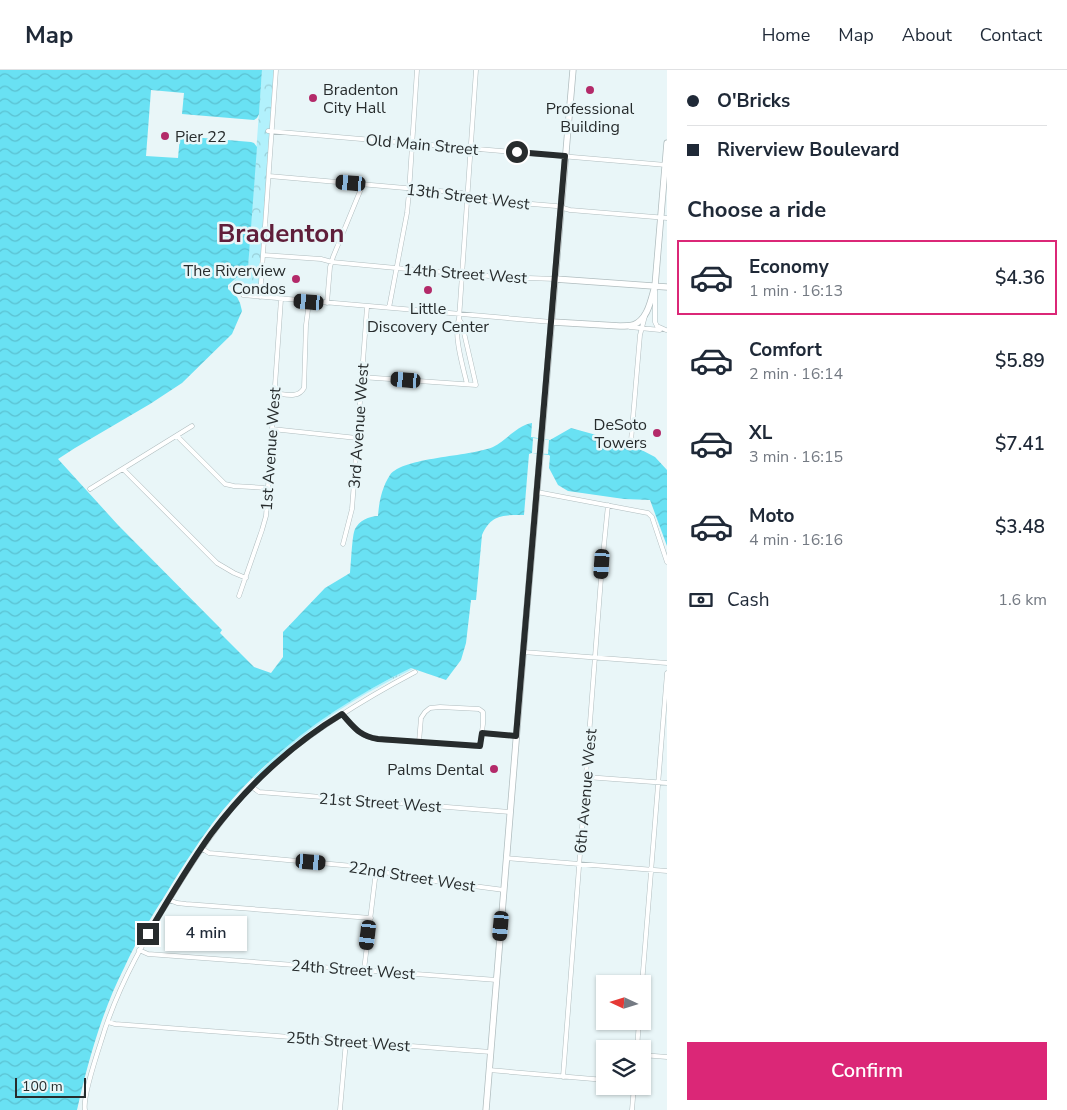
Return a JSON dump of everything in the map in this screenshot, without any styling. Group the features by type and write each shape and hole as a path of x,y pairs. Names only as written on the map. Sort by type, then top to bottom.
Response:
{"main road":[{"path":"486,1110 536,492 573,70"},
{"path":"552,322 630,326 636,324 647,312 655,286 664,218 667,143"},
{"name":"14th Street West","path":"555,279 667,287"}],"street":[{"path":"260,297 269,176 270,131 276,70"},
{"path":"389,308 410,188 417,70"},
{"path":"471,384 457,337 457,323 476,70"},
{"name":"Old Main Street","path":"270,131 666,165"},
{"name":"13th Street West","path":"269,176 462,193 470,199 664,218"},
{"path":"327,303 332,262 363,184"},
{"name":"14th Street West","path":"263,255 321,259 332,262 461,274 555,279"},
{"path":"655,286 655,322 657,326 666,330"},
{"path":"243,296 389,308 459,316 552,322"},
{"name":"1st Avenue West","path":"239,596 266,516 281,299"},
{"path":"274,393 297,395 304,388 306,326 309,302"},
{"name":"3rd Avenue West","path":"343,544 352,509 367,306"},
{"path":"631,440 640,335 647,312"},
{"path":"459,316 462,324 471,384"},
{"path":"620,326 666,330"},
{"path":"361,377 471,384"},
{"path":"90,489 192,426"},
{"path":"272,429 357,438"},
{"path":"177,436 225,484 268,488"},
{"path":"123,469 217,563 246,578"},
{"path":"536,492 650,514 667,562"},
{"name":"6th Avenue West","path":"563,1077 608,505"},
{"path":"523,652 667,663"},
{"path":"85,1110 84,1106 90,1078 120,990 139,950 219,824 270,769 306,739 373,694 415,672"},
{"path":"643,975 658,782 665,721 667,673"},
{"path":"342,714 357,731 367,737 378,739 419,742 480,746 484,714 481,710 434,707 427,710 421,718 419,742"},
{"path":"482,733 516,736"},
{"path":"586,777 667,783"},
{"name":"21st Street West","path":"252,787 260,792 510,812"},
{"name":"22nd Street West","path":"202,848 209,853 330,863 420,879 504,890"},
{"path":"506,858 667,871"},
{"path":"364,970 376,871"},
{"path":"169,900 186,904 370,918"},
{"name":"24th Street West","path":"139,950 148,954 497,980"},
{"name":"25th Street West","path":"108,1022 491,1052"},
{"path":"340,1110 346,1042"},
{"path":"651,1056 667,1057"},
{"path":"489,1070 596,1079"},
{"path":"632,1110 633,1095"}],"green space":[{"path":"262,70 275,70 260,288 229,287 248,265"},
{"path":"411,668 413,669 381,685 320,723 292,745 255,779 253,778 285,748 318,722 379,684"}],"water":[{"path":"0,70 262,70 259,114 254,120 182,114 184,93 151,90 146,156 178,158 180,136 251,142 257,147 248,268 228,285 228,289 237,297 242,311 232,334 182,383 58,459 118,525 222,630 220,633 254,667 271,673 283,657 283,632 325,588 350,573 355,529 365,520 378,516 385,484 390,475 397,469 408,464 493,447 516,430 532,423 531,437 550,440 571,428 618,441 624,446 632,445 655,457 667,470 667,546 650,500 624,499 568,491 558,485 549,468 549,455 529,454 524,515 510,515 494,519 482,535 476,600 471,600 466,643 461,660 446,680 411,668 355,698 302,734 254,776 232,799 187,860 148,922 129,957 103,1018 77,1110 0,1110"}],"pier":[{"path":"533,438 549,440 548,454 532,453"}],"place":[{"name":"Professional Building","path":"590,90"},
{"name":"Bradenton City Hall","path":"313,98"},
{"name":"Pier 22","path":"165,136"},
{"name":"The Riverview Condos","path":"296,279"},
{"name":"Little Discovery Center","path":"428,290"},
{"name":"DeSoto Towers","path":"657,433"},
{"name":"Palms Dental","path":"494,769"}],"district":[{"name":"Bradenton","path":"281,233"}],"route":[{"path":"148,934 202,848 238,802 279,761 326,724 342,714 357,731 367,737 378,739 480,746 482,733 516,736 565,156 517,152"}]}
